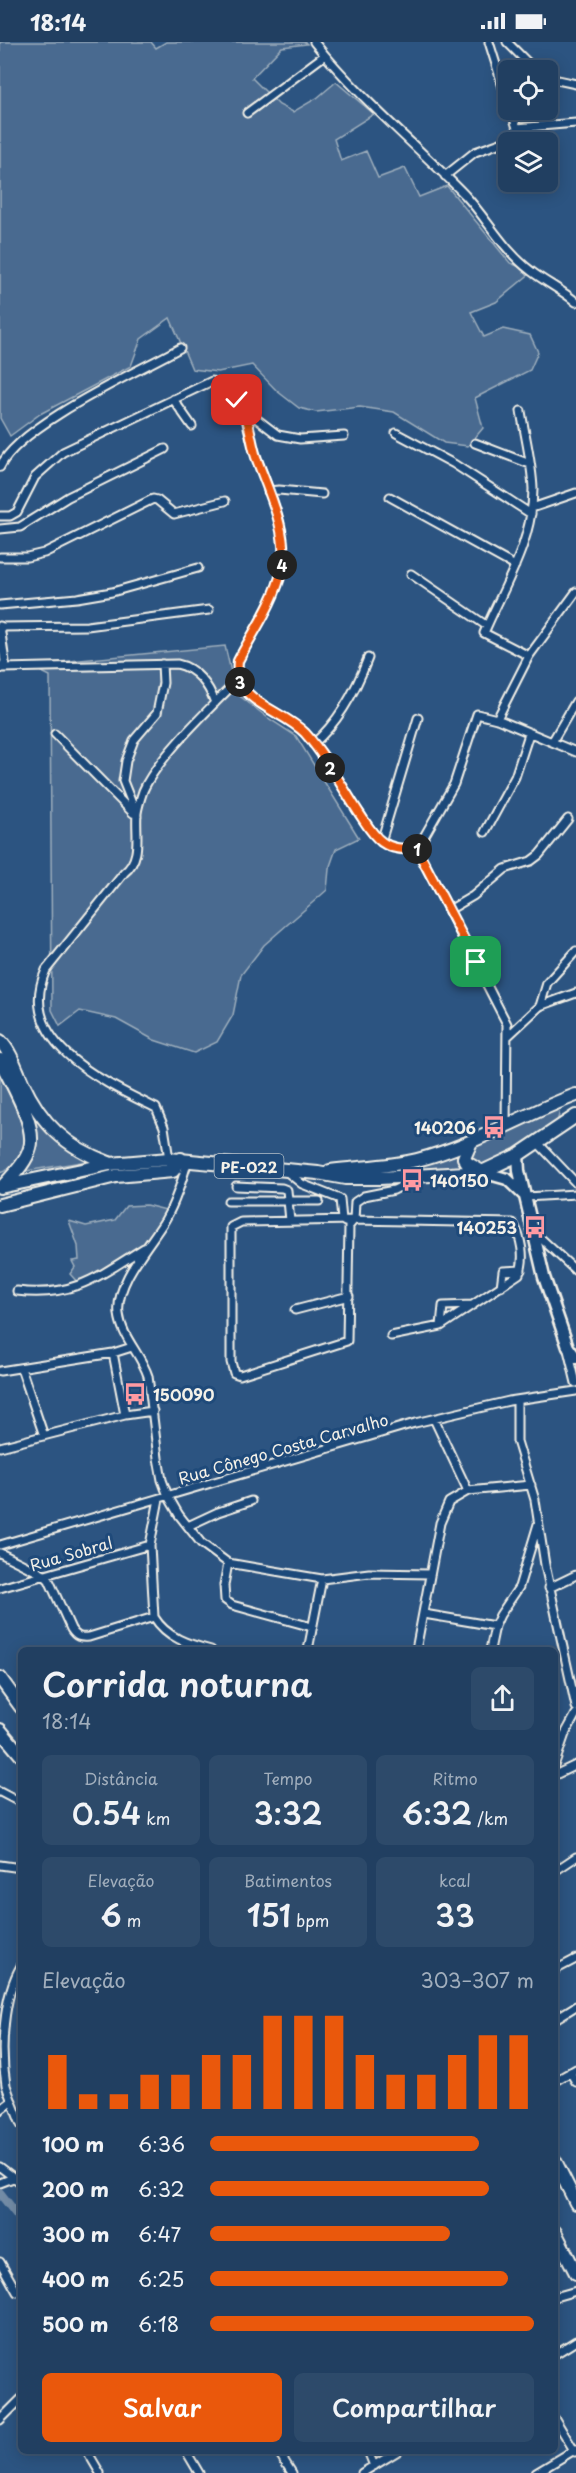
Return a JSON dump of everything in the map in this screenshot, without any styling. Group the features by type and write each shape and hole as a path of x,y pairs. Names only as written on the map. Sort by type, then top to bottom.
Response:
{"highway":[{"path":"0,1041 11,1056 29,1098 46,1123 86,1154 110,1164"},
{"path":"0,1060 24,1113 31,1137 31,1147 26,1158 2,1187"},
{"name":"PE-022","path":"318,1173 416,1160 471,1142 576,1095"},
{"path":"550,1105 559,1112 561,1126"},
{"name":"PE-022","path":"2,1187 110,1164 180,1159 318,1173 345,1178 482,1172 518,1155 576,1116"},
{"path":"471,1142 464,1158 467,1163 482,1172"},
{"path":"0,1205 116,1176 173,1171 180,1159"},
{"path":"0,1678 18,1703"},
{"path":"0,1730 18,1751"},
{"path":"558,2167 576,2203"},
{"path":"558,2238 576,2273"},
{"path":"569,2260 576,2244"}],"main road":[{"path":"518,1155 519,1171 543,1277 568,1347 576,1358"},
{"path":"482,1172 507,1179 526,1197"}],"street":[{"path":"314,42 405,140 445,176 479,212 511,254 532,272 576,302"},
{"path":"489,42 498,71"},
{"path":"507,42 525,60"},
{"path":"247,113 325,55"},
{"path":"558,80 576,84"},
{"path":"445,176 475,152 514,137 517,128 514,120"},
{"path":"517,128 576,123"},
{"path":"0,466 9,451 42,425 180,348"},
{"path":"0,516 17,513 35,477 63,452 212,381 226,385 244,409 278,435 287,438 344,436"},
{"path":"173,399 192,426"},
{"path":"244,409 281,536 282,567 266,609 238,661 239,679 247,695 298,726 381,842 392,848 417,849"},
{"path":"521,411 530,464 532,511 526,538 515,566 484,633 529,656"},
{"path":"396,433 454,464 532,511"},
{"path":"474,443 530,464"},
{"path":"0,529 20,527 68,497 165,449"},
{"path":"268,491 279,489 322,494"},
{"path":"532,511 576,493"},
{"path":"390,497 515,566"},
{"path":"0,556 27,557 44,553 153,499 174,514 225,501"},
{"path":"0,605 77,598 112,592 198,568"},
{"path":"411,574 488,626"},
{"path":"497,719 529,656 576,592"},
{"path":"209,610 87,626 0,627 5,654 2,669 162,664 188,666 194,670 212,694 215,703"},
{"path":"313,744 328,731 340,715 368,658"},
{"path":"137,817 123,781 126,761 134,740 157,712 163,684 162,664"},
{"path":"239,679 159,766 144,790 137,817 136,850 132,867 124,873 46,970 39,986 39,1002 51,1038 78,1064 100,1079 156,1108 180,1159 172,1206 164,1222 144,1248 119,1301 118,1313 122,1329 144,1364 148,1376 162,1480 168,1496 188,1527 201,1543 228,1563 322,1579 369,1573 430,1574"},
{"path":"552,742 576,701"},
{"path":"417,849 454,784 477,714 497,719 576,752"},
{"path":"381,842 418,718"},
{"path":"55,734 137,817"},
{"path":"485,832 515,777 530,734"},
{"path":"448,910 473,896 505,869 531,861 539,855 568,819"},
{"path":"417,849 504,1014 508,1036 506,1125"},
{"path":"540,1006 547,983 576,951"},
{"path":"508,1036 540,1006 576,993"},
{"path":"538,1143 576,1184"},
{"path":"283,1169 302,1184 340,1199 342,1220"},
{"path":"391,1336 441,1326 511,1281 521,1270 523,1259 518,1232 513,1223 351,1223 342,1220 240,1222 231,1227 231,1369 234,1373 240,1374 347,1341 351,1223 355,1202 358,1198 394,1190 421,1176"},
{"path":"236,1186 287,1190 290,1221"},
{"path":"526,1197 576,1194"},
{"path":"228,1201 319,1201"},
{"path":"533,1231 576,1271"},
{"path":"17,1291 45,1293 70,1289 89,1281 144,1248"},
{"path":"501,1287 503,1271 521,1270"},
{"path":"296,1310 349,1296"},
{"path":"441,1326 443,1306 474,1305"},
{"path":"0,1371 113,1353 132,1347"},
{"path":"568,1347 576,1383"},
{"path":"113,1353 125,1415"},
{"path":"21,1368 44,1436"},
{"name":"Rua Cônego Costa Carvalho","path":"0,1545 298,1456 434,1419 517,1400 576,1391"},
{"path":"517,1400 517,1441 539,1518 549,1588 576,1707"},
{"path":"0,1448 125,1415 153,1412"},
{"path":"434,1419 468,1491"},
{"path":"417,1647 444,1510 449,1502 468,1491 531,1485"},
{"path":"159,1499 150,1545 154,1617 159,1626 176,1639 201,1647"},
{"path":"188,1527 218,1512 251,1501"},
{"path":"491,1647 495,1626 519,1587 539,1518"},
{"name":"Rua Sobral","path":"0,1588 150,1545"},
{"path":"0,1552 44,1575 52,1586 71,1629 80,1638 154,1617"},
{"path":"228,1563 225,1600 231,1605 312,1627"},
{"path":"549,1588 576,1575"},
{"path":"309,1647 322,1579"},
{"path":"424,1614 495,1626"},
{"path":"558,1754 565,1734 576,1714"},
{"path":"558,1774 576,1766"},
{"path":"0,1792 18,1801"},
{"path":"558,1869 576,1857"},
{"path":"0,1865 18,1868"},
{"path":"558,1968 576,1959"},
{"path":"18,1972 11,1986 2,2035 3,2081 18,2117"},
{"path":"558,2017 576,2006"},
{"path":"558,2079 573,2070 576,2082"},
{"path":"0,2110 12,2101"},
{"path":"0,2167 18,2181"},
{"path":"1,2182 13,2178"},
{"path":"0,2262 17,2292"},
{"path":"558,2296 576,2290"},
{"path":"558,2352 576,2342"},
{"path":"0,2420 18,2402"},
{"path":"536,2473 575,2451 558,2424"},
{"path":"89,2454 100,2473"},
{"path":"188,2454 199,2473"},
{"path":"280,2454 292,2473"},
{"path":"369,2454 374,2466"},
{"path":"362,2473 393,2454"}],"shaded area":[{"path":"0,42 151,42 156,48 166,42 305,42 307,44 282,47 252,78 279,105 293,112 317,98 336,82 374,114 334,139 341,161 366,151 378,178 405,168 419,197 447,186 510,263 532,272 496,302 471,312 484,337 503,329 530,335 538,352 530,370 475,398 483,428 468,446 444,443 394,412 360,407 316,412 299,408 277,391 252,365 218,372 192,369 170,318 141,339 131,366 40,414 10,436 0,418"},
{"path":"225,646 236,693 296,736 359,838 336,849 329,869 327,890 264,945 241,975 233,1015 217,1042 194,1053 154,1040 116,1019 80,1011 60,1026 52,1010 50,676 28,665"},
{"path":"0,1045 21,1084 77,1152 88,1161 26,1171 36,1149 0,1055"},
{"path":"0,1076 18,1114 24,1142 22,1155 14,1165 0,1173"},
{"path":"554,1108 559,1112 557,1121 550,1130 529,1146 483,1166 471,1162 468,1153 475,1146"},
{"path":"467,1146 470,1169 383,1175 346,1171"},
{"path":"146,1205 166,1210 152,1235 130,1254 79,1284 70,1274 75,1267 72,1261 79,1260 78,1246 69,1221 86,1226 115,1220 126,1206"}],"waterway":[{"path":"0,2193 18,2216"}],"place":[{"name":"140206","path":"494,1127"},
{"name":"140150","path":"412,1180"},
{"name":"140253","path":"535,1227"},
{"name":"150090","path":"135,1394"}],"route":[{"path":"237,400 244,409 250,436 278,520 283,550 278,583 238,661 237,669 242,687 247,695 287,718 307,735 381,842 392,848 417,849 476,962"}]}
